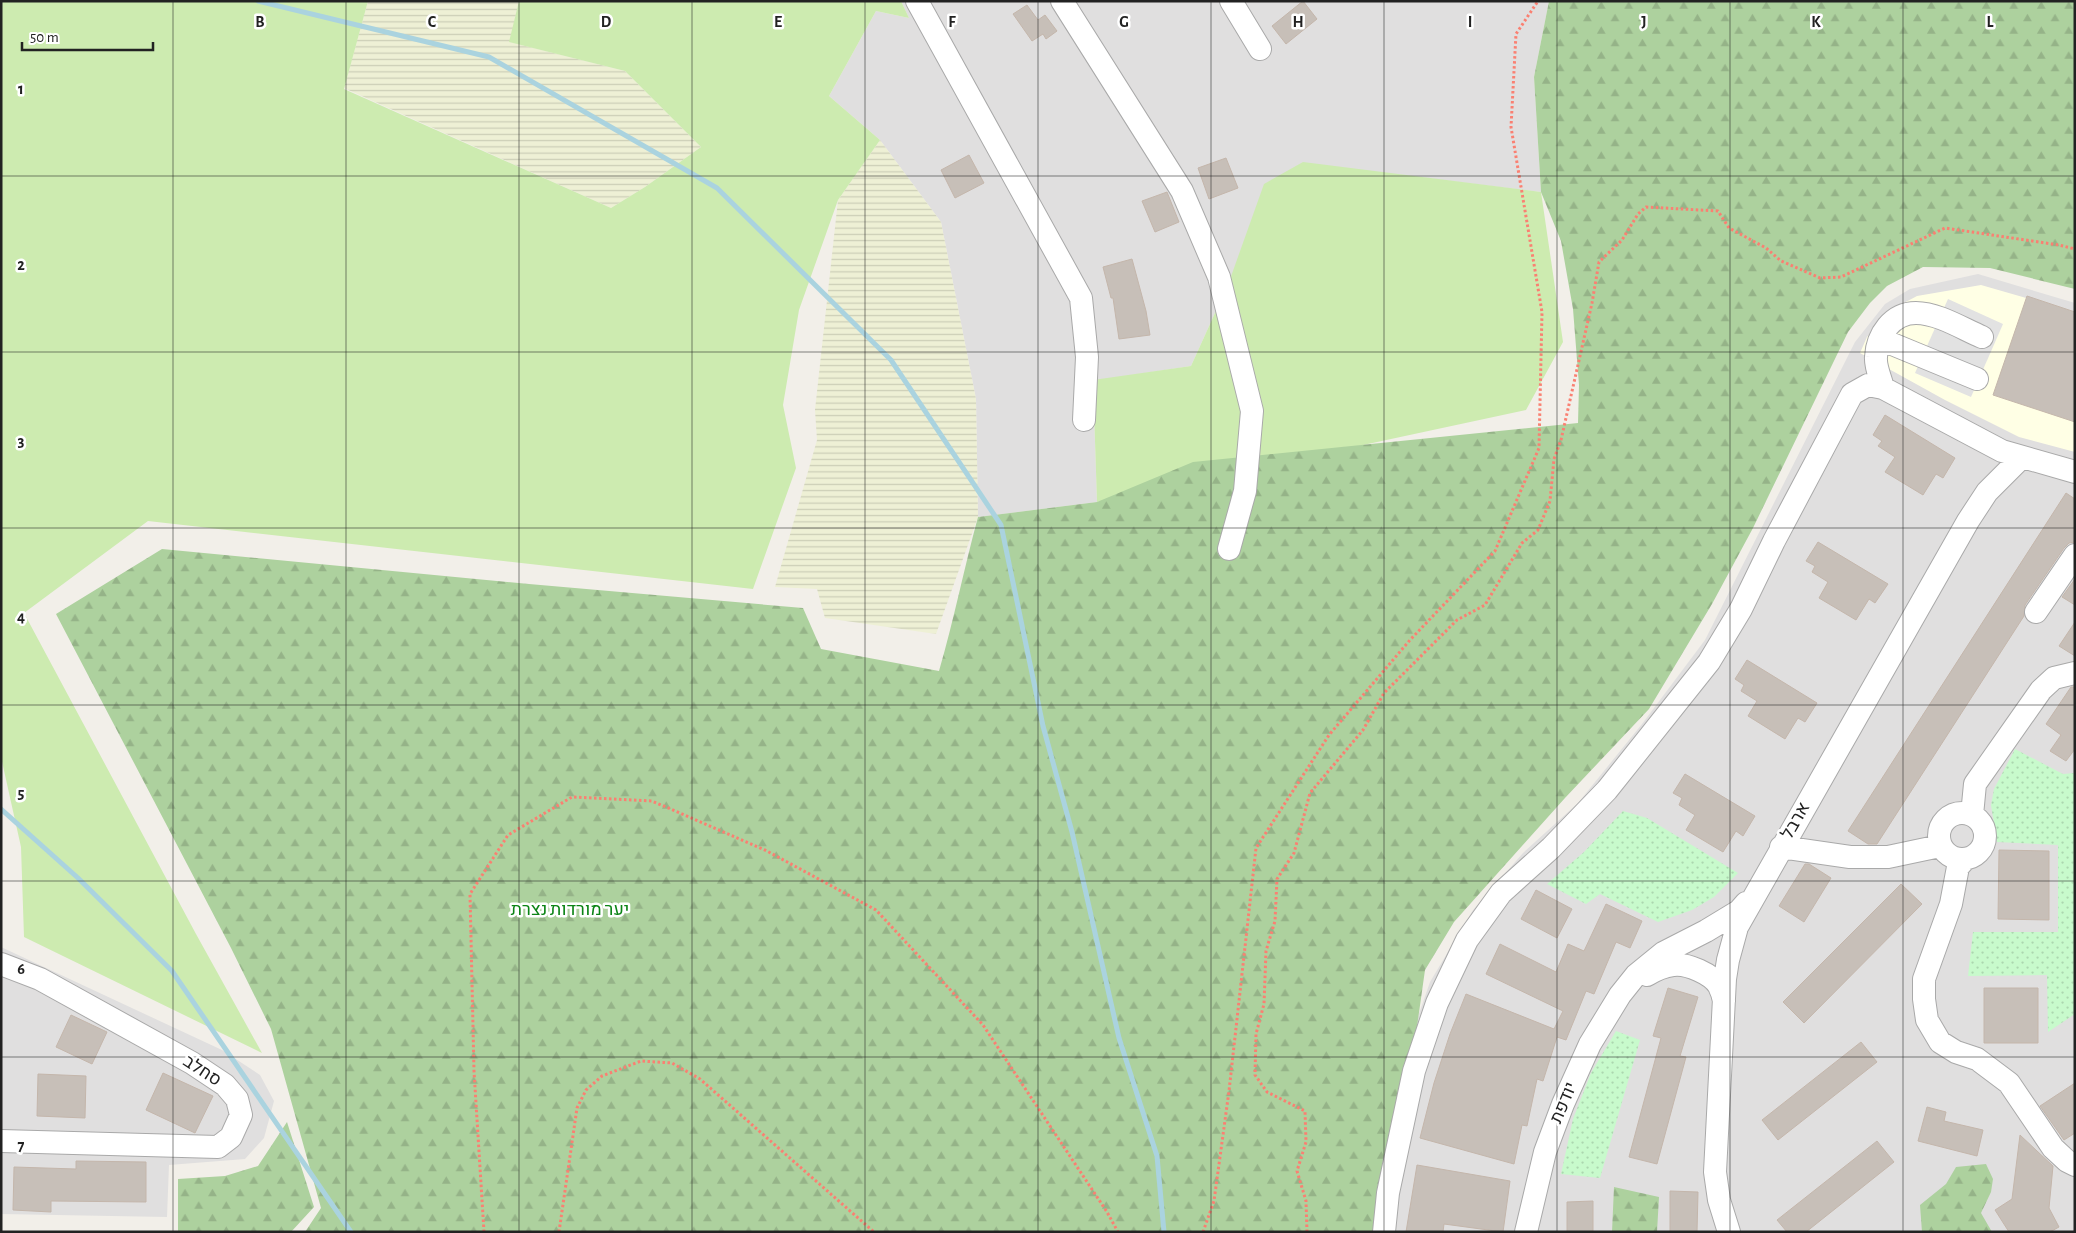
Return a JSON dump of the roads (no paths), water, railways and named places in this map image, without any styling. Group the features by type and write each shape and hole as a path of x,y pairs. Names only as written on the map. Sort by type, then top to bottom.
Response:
{"street":[{"path":"917,1 1081,298 1087,358 1084,420"},
{"path":"1062,1 1182,191 1219,277 1252,411 1245,491 1230,549"},
{"path":"1231,1 1260,49"},
{"path":"1883,388 1876,358 1880,339 1887,326 1899,316 1917,313 1936,317 1982,337"},
{"path":"1880,339 1977,379"},
{"path":"1384,1232 1388,1193 1414,1071 1437,1003 1468,940 1501,893 1551,848 1607,790 1709,662 1741,609 1778,533 1852,394 1868,385 1883,388 2002,451 2075,472"},
{"name":"ארבל","path":"1728,1232 1719,1200 1715,1172 1724,1001 1728,960 1737,927 1968,521 1987,492 2021,458"},
{"path":"2036,612 2075,555"},
{"path":"1972,815 1975,784 2040,690 2054,678 2075,673"},
{"path":"1965,859 1952,858 1945,853 1940,846 1938,831 1947,817 1962,812 1972,815 1983,826 1984,842 1980,851 1965,859 1958,867 1951,904 1924,979 1924,999 1928,1020 1940,1042 1956,1052 1977,1059 2009,1083 2053,1148 2067,1161 2075,1165"},
{"path":"1781,847 1850,857 1888,857 1940,846"},
{"name":"יודפת","path":"1526,1232 1545,1152 1562,1104 1590,1044 1620,995 1636,975 1663,953 1706,931 1739,911 1754,895"},
{"name":"סחלב","path":"1,964 40,979 192,1063 225,1085 236,1100 241,1115 231,1137 218,1147 1,1141"},
{"name":"יודפת","path":"1628,985 1656,970 1675,964 1698,970 1711,976 1719,986 1724,1001"}],"waterway":[{"path":"258,1 489,57 717,188 891,360 1001,525 1043,726 1072,832 1119,1038 1157,1156 1164,1232"},
{"path":"1,809 78,878 172,971 351,1232"}],"park label":[{"name":"יער מורדות נצרת","path":"570,910"}]}
